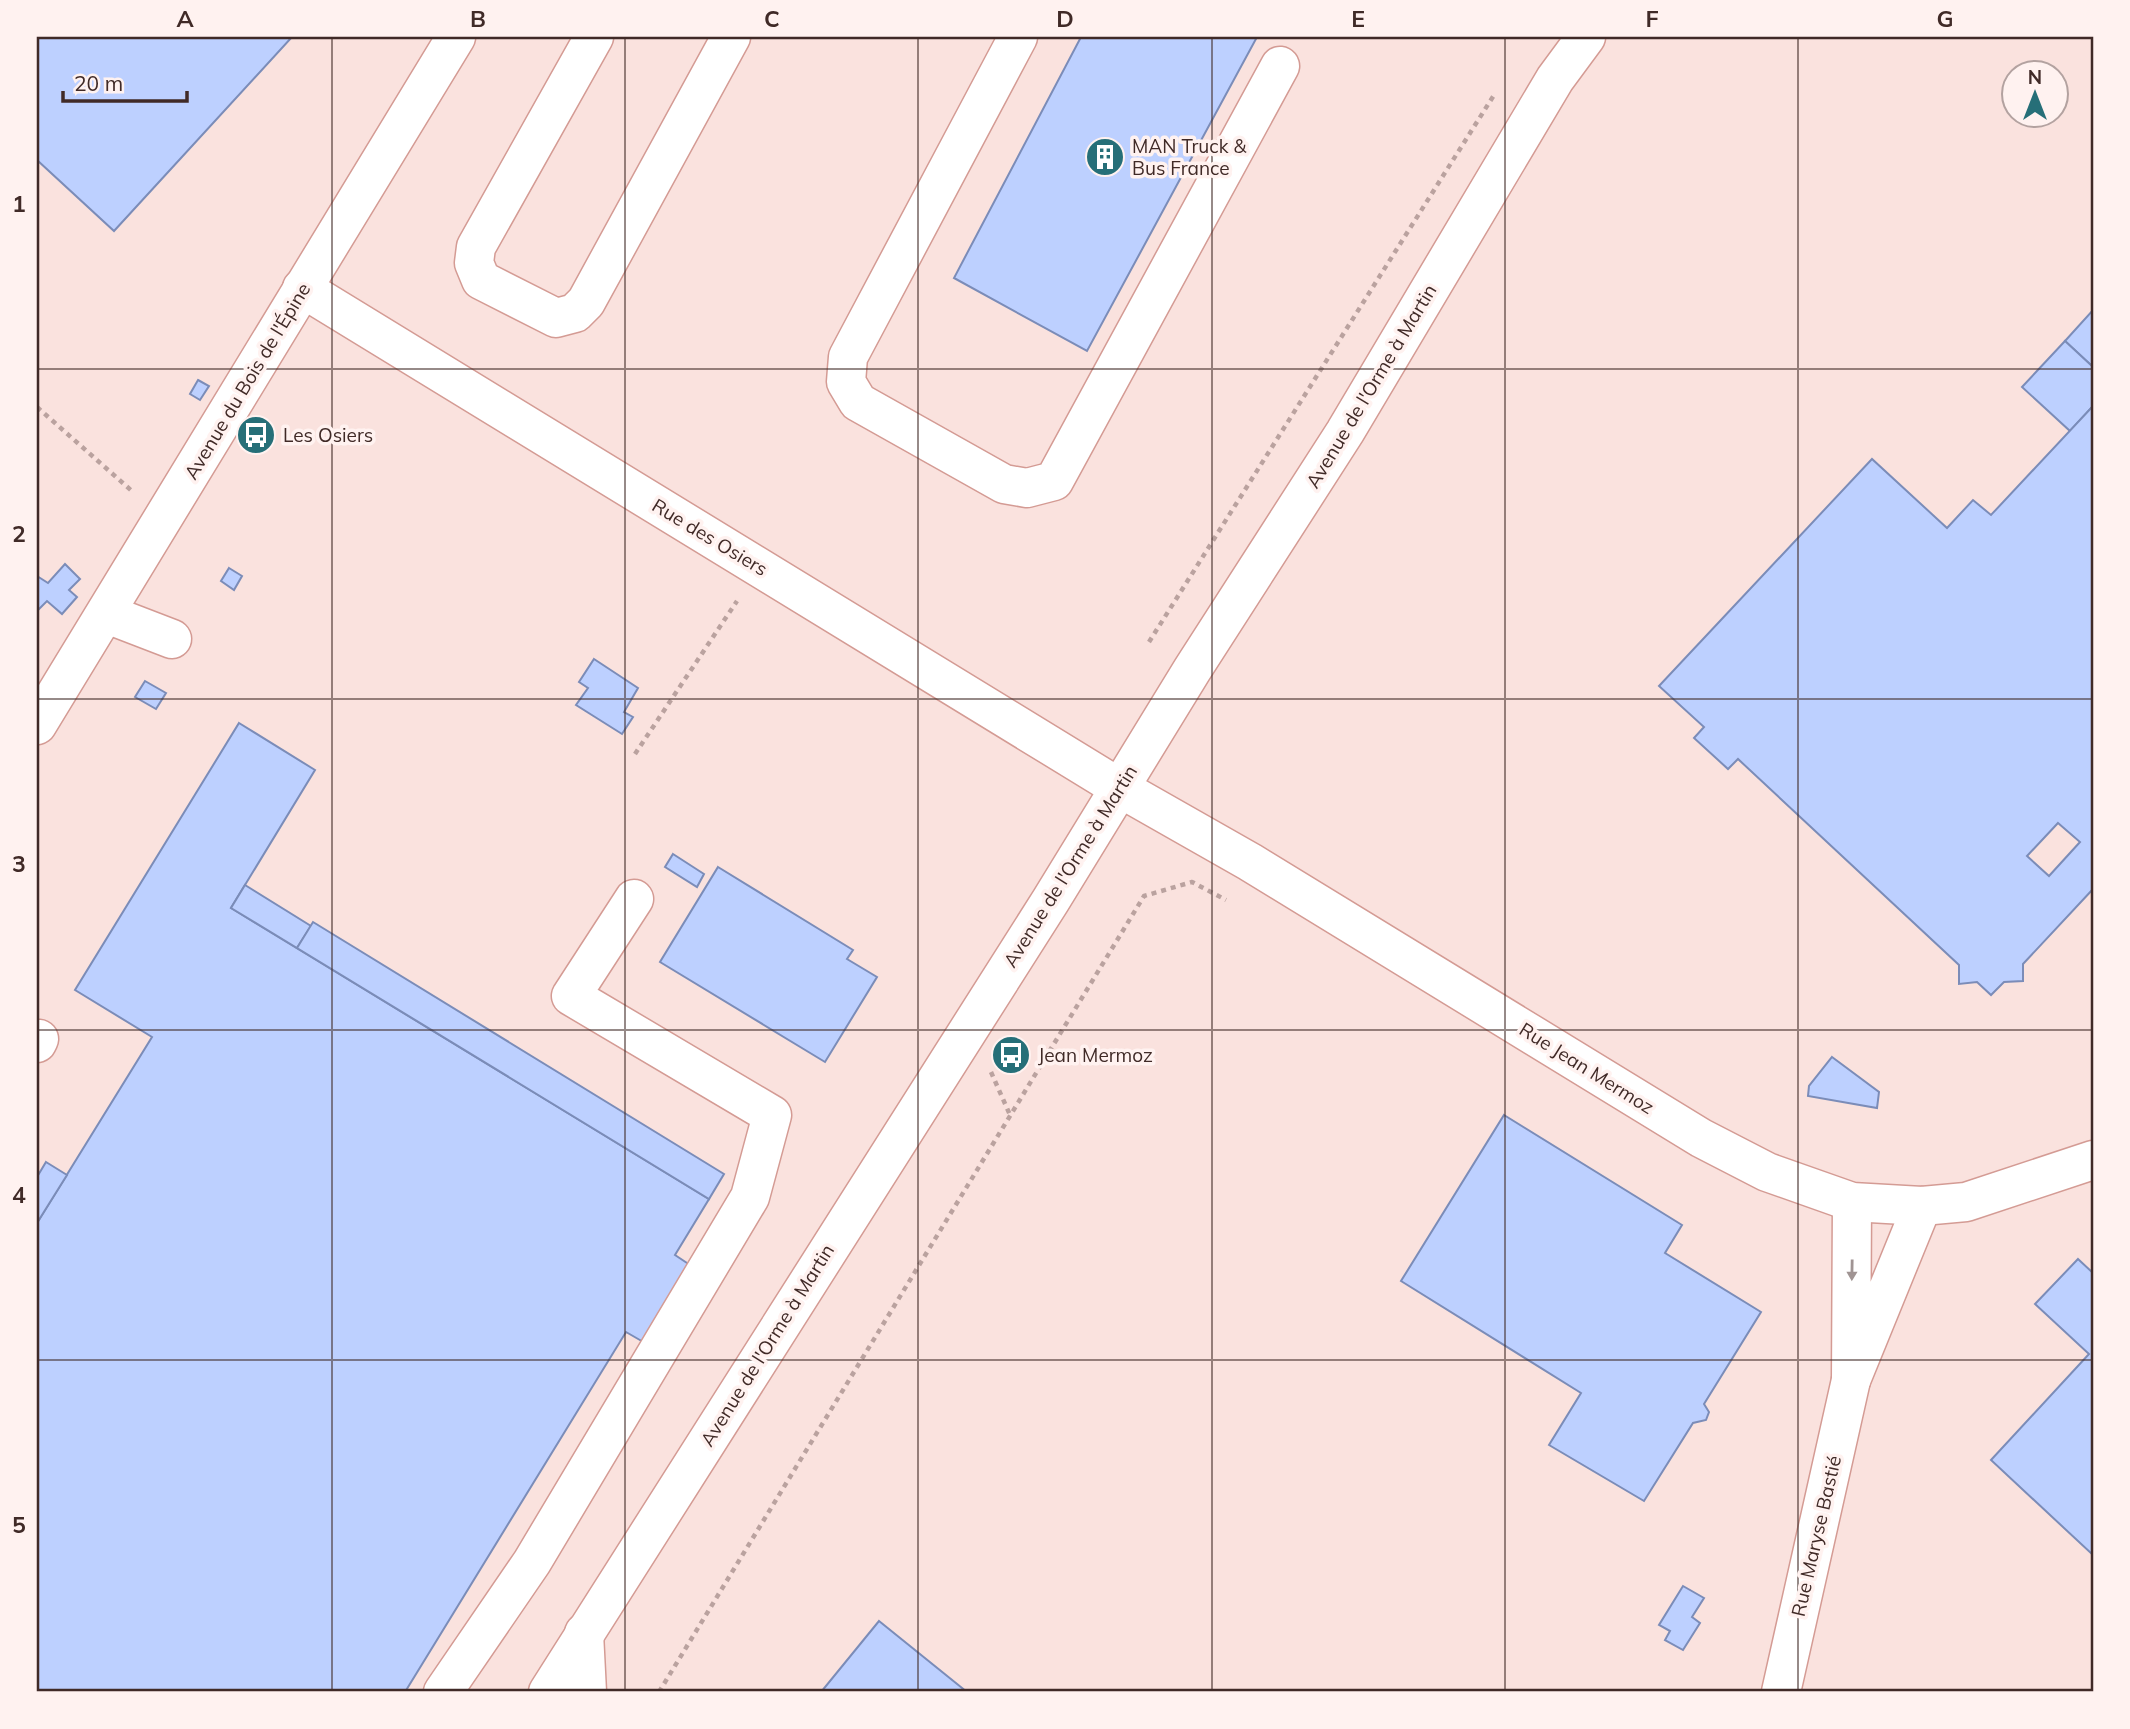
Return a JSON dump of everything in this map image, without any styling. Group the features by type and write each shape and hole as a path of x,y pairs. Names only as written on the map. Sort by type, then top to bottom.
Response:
{"street":[{"name":"Avenue du Bois de l'Épine","path":"37,725 456,37"},
{"path":"594,37 476,247 474,263 481,280 556,318 575,313 586,302 731,37"},
{"path":"1018,37 848,357 846,382 858,402 1003,484 1027,488 1054,481 1280,66"},
{"name":"Avenue de l'Orme à Martin","path":"548,1692 1345,432 1555,79 1586,37"},
{"name":"Rue des Osiers","path":"302,288 1118,787"},
{"path":"107,614 173,639"},
{"name":"Rue Jean Mermoz","path":"1118,787 1250,862 1701,1138 1766,1172 1852,1202 1922,1206 1966,1202 2093,1160"},
{"path":"443,1692 532,1562 750,1196 772,1115 571,996 634,899"},
{"name":"Rue Maryse Bastié","path":"1851,1380 1852,1202"},
{"name":"Rue Maryse Bastié","path":"1781,1692 1851,1380 1922,1206"},
{"path":"584,1633 587,1692"}],"path":[{"path":"1149,642 1502,83"},
{"path":"37,407 164,519"},
{"path":"635,754 760,567"},
{"path":"659,1692 1144,896 1192,883 1226,900"},
{"path":"990,1068 1010,1116"}],"building":[{"path":"37,37 292,37 114,231 37,160"},
{"name":"MAN Truck & Bus France","path":"1081,37 1257,37 1087,351 954,278"},
{"path":"2093,310 2093,367 2065,341"},
{"path":"2065,341 2093,367 2093,406 2070,431 2022,387"},
{"path":"198,380 209,386 200,400 190,394"},
{"path":"2093,406 2093,889 2023,964 2023,981 2004,982 1991,995 1977,982 1959,984 1959,965 1738,759 1728,769 1694,738 1704,727 1659,686 1872,459 1947,528 1973,500 1991,515","holes":["2058,823 2080,842 2049,876 2027,856"]},
{"path":"65,564 80,579 69,590 77,597 62,614 47,601 37,611 37,576 48,583"},
{"path":"229,568 242,576 234,590 221,581"},
{"path":"594,659 638,688 624,712 633,717 622,734 576,705 588,688 579,682"},
{"path":"145,681 166,693 156,709 135,697"},
{"path":"239,723 315,770 231,908 709,1199 675,1255 699,1271 652,1347 626,1332 405,1692 37,1692 37,1223 152,1037 75,990"},
{"path":"673,854 704,874 697,887 665,867"},
{"path":"718,867 853,950 847,959 877,977 825,1062 660,962"},
{"path":"245,885 311,926 297,948 231,908"},
{"path":"313,922 724,1174 709,1199 297,948"},
{"path":"1832,1057 1879,1092 1877,1108 1808,1096 1809,1086"},
{"path":"1504,1115 1682,1225 1665,1253 1761,1312 1704,1404 1709,1412 1706,1420 1693,1423 1644,1501 1549,1445 1581,1393 1401,1281"},
{"path":"46,1162 67,1175 37,1223 37,1177"},
{"path":"2078,1259 2093,1273 2093,1555 1991,1460 2089,1354 2035,1304"},
{"path":"1683,1586 1704,1598 1692,1617 1700,1623 1683,1650 1665,1640 1670,1631 1659,1625"},
{"path":"879,1621 967,1692 821,1692"}],"place":[{"name":"MAN Truck & Bus France","path":"1105,157"},
{"name":"Les Osiers","path":"256,435"},
{"name":"Jean Mermoz","path":"1011,1055"}]}
